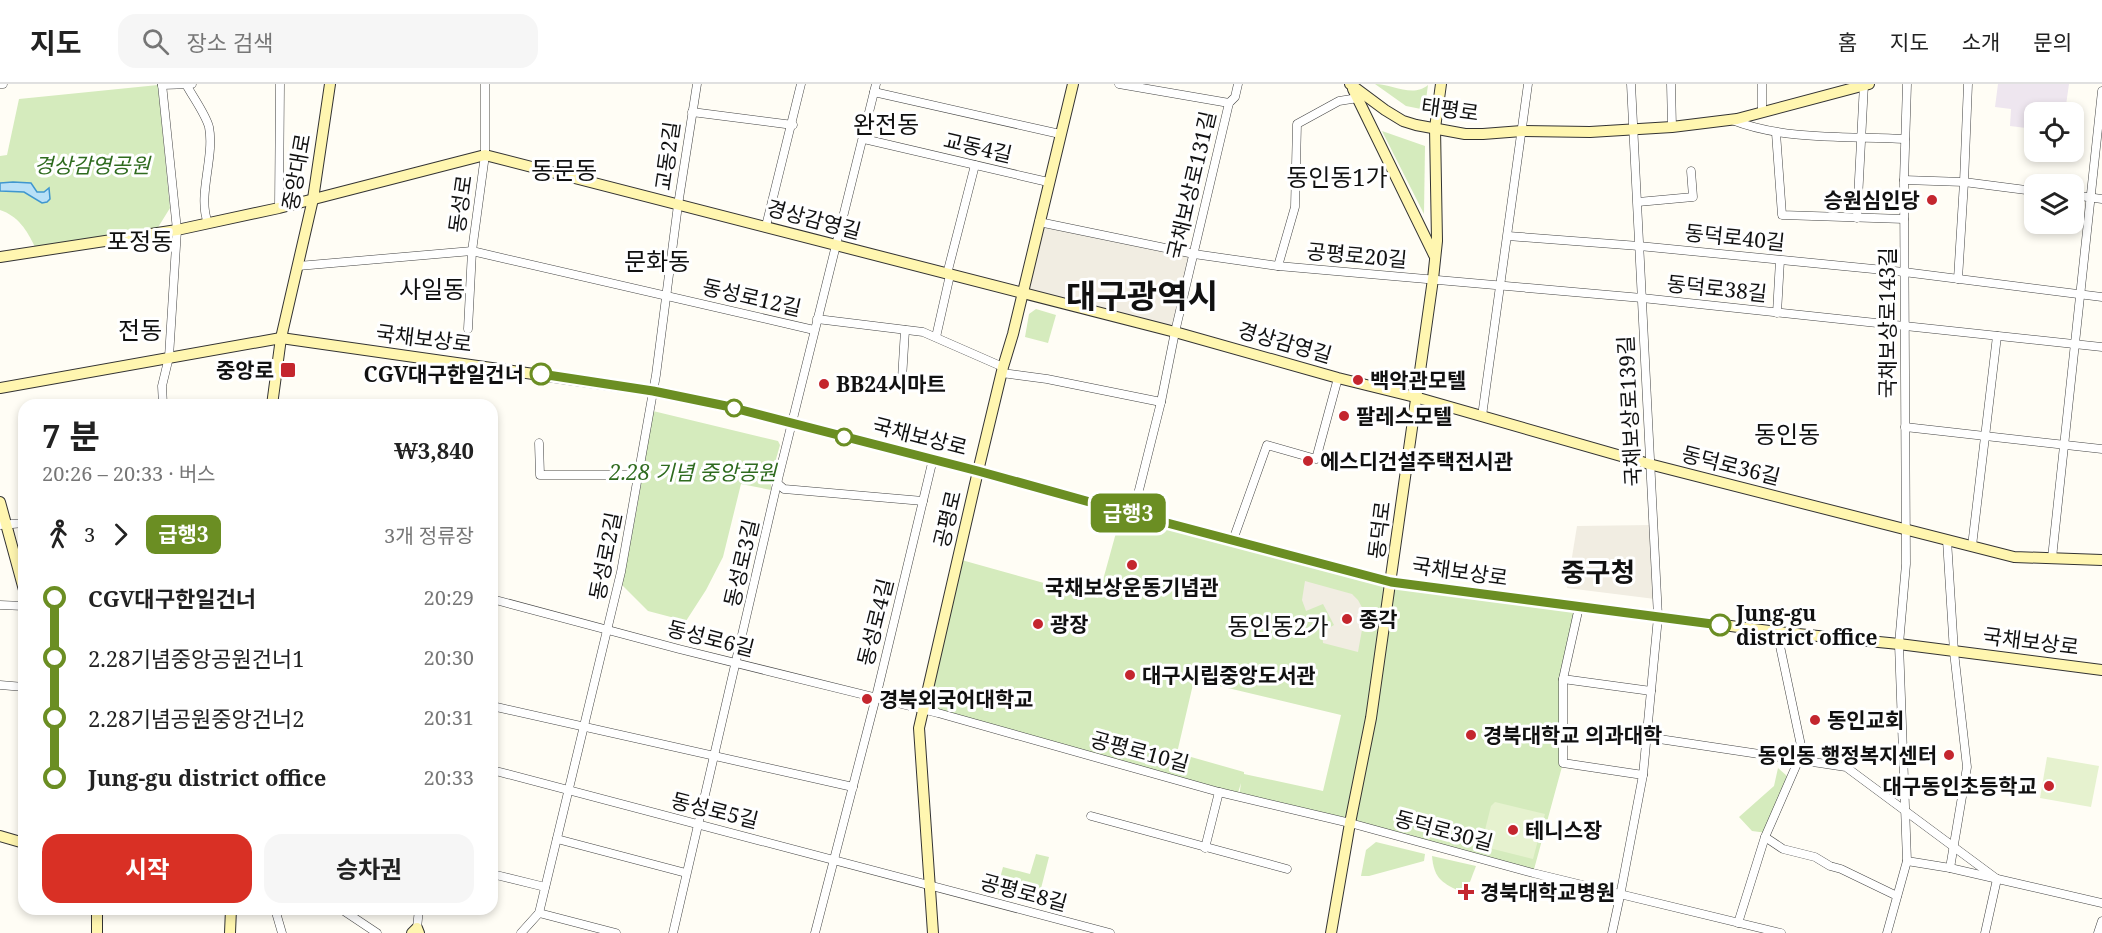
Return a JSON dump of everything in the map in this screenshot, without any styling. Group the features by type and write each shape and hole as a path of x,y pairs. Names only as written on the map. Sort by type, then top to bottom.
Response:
{"main road":[{"name":"중앙대로","path":"273,399 281,338 313,199 330,84"},
{"name":"공평로","path":"933,933 919,728 978,471 1073,84"},
{"name":"동덕로","path":"1331,933 1371,718 1433,279 1437,242 1435,128 1441,84"},
{"name":"태평로","path":"1351,85 1402,121 1416,126 1465,134 1522,131 1590,132 1672,127 1730,120 1860,85"},
{"path":"1351,85 1435,259"},
{"name":"경상감영길","path":"0,257 177,230 279,208 484,155 1175,332 1415,397"},
{"name":"국채보상로","path":"0,388 281,338 653,391 726,406 1391,582 1777,632 1899,644 2102,670"},
{"name":"동덕로36길","path":"1415,397 1649,464 2014,557 2102,560"},
{"path":"0,502 5,539 18,574"},
{"path":"0,836 18,841"},
{"path":"97,915 97,933"},
{"path":"230,933 231,915"}],"street":[{"path":"279,208 280,84"},
{"name":"동성로","path":"468,329 472,251 484,155 485,84"},
{"name":"교동2길","path":"668,296 678,205 697,84"},
{"path":"766,226 793,125 801,84"},
{"path":"1119,84 1229,103"},
{"name":"국채보상로131길","path":"1133,514 1229,103 1235,97 1238,84"},
{"path":"1482,416 1528,84"},
{"name":"국채보상로139길","path":"1612,933 1642,775 1659,617 1649,464 1631,84"},
{"path":"1671,84 1672,127"},
{"path":"1762,84 1762,112"},
{"name":"국채보상로143길","path":"1887,933 1907,861 1899,644 1906,564 1904,180 1907,84"},
{"path":"1958,279 1965,182 1968,84"},
{"path":"163,399 162,386 169,357 177,230 162,85 190,85 209,126 209,167 203,212 208,223"},
{"path":"1857,218 1861,137 1860,85"},
{"name":"교동4길","path":"814,330 875,88 1060,134"},
{"path":"2052,558 2102,91"},
{"name":"공평로20길","path":"1278,266 1295,207 1297,124 1339,101 1358,98"},
{"name":"교동2길","path":"692,112 793,125"},
{"path":"1730,120 1755,129 1776,133 1905,139"},
{"name":"국채보상로143길","path":"1776,133 1782,215 1904,219"},
{"name":"교동4길","path":"864,139 1048,182"},
{"path":"936,337 975,165"},
{"path":"1638,202 1693,197 1691,171"},
{"path":"1904,180 1965,182 2024,189"},
{"path":"2084,196 2102,199"},
{"name":"공평로20길","path":"1039,222 1194,254 1278,266 1433,279"},
{"name":"동덕로40길","path":"1508,236 1640,246 1904,272 2102,297"},
{"path":"298,266 472,251"},
{"name":"동성로12길","path":"472,251 814,330"},
{"path":"1777,313 1780,260"},
{"name":"동덕로38길","path":"1433,279 1642,298 2102,347"},
{"name":"동성로2길","path":"521,933 539,913 608,630 621,572 668,296"},
{"name":"동성로12길","path":"817,319 923,332 1003,370 1161,402"},
{"name":"동성로3길","path":"673,933 712,756 814,330"},
{"path":"902,379 905,330"},
{"path":"1972,546 1997,336"},
{"name":"경상감영길","path":"1233,540 1267,445 1316,459 1338,378"},
{"name":"국채보상로143길","path":"1905,427 2102,448"},
{"path":"539,443 540,475 638,475"},
{"name":"동성로4길","path":"815,933 876,697 933,459"},
{"path":"777,483 784,489 923,501"},
{"name":"국채보상로","path":"1947,540 1954,651 1967,768 1950,868"},
{"name":"동성로6길","path":"498,601 922,710"},
{"path":"0,605 18,606"},
{"path":"1580,607 1563,680 1563,763 1642,775"},
{"path":"1777,632 1803,755 1792,758"},
{"path":"1563,680 1651,691"},
{"path":"0,685 18,686"},
{"path":"498,707 853,787"},
{"name":"공평로10길","path":"922,710 1219,792 1350,823"},
{"path":"1646,737 1846,767 1997,879"},
{"path":"1738,924 1766,837 1796,766 1792,758"},
{"name":"동성로5길","path":"498,772 930,886"},
{"path":"1205,848 1219,792"},
{"path":"1091,816 1287,869"},
{"name":"동덕로30길","path":"1350,823 1620,896 1781,933"},
{"path":"1766,837 1783,849 1815,857 1897,896"},
{"path":"557,839 686,873"},
{"path":"1907,861 1950,868 2102,903"},
{"path":"498,875 545,887"},
{"path":"1985,933 1997,879"},
{"name":"공평로8길","path":"930,886 1110,933"},
{"path":"539,913 616,933"},
{"path":"277,915 282,933"},
{"path":"350,915 377,933"},
{"path":"416,931 418,915"},
{"path":"2098,933 2102,921"}],"shaded area":[{"path":"1998,84 2069,84 2066,102 2024,102 2024,128 2010,126 2011,109 1995,107"},
{"path":"1042,225 1190,256 1173,329 1026,292"},
{"path":"1651,525 1655,599 1567,588 1577,526"},
{"name":"종각","path":"1305,581 1352,594 1358,600 1365,613 1358,652 1323,643 1322,632 1334,625 1323,604 1306,611 1302,600"}],"green space":[{"path":"1375,84 1409,90 1422,89 1428,85 1425,107 1421,109 1406,106"},
{"name":"경상감영공원","path":"158,85 170,208 157,229 35,247 21,224 0,210 0,156 7,155 19,99"},
{"path":"1382,131 1425,146 1424,214"},
{"path":"1036,309 1056,315 1048,343 1025,337 1029,314"},
{"name":"2.28 기념 중앙공원","path":"653,411 778,441 780,445 771,477 771,490 741,484 723,557 686,621 648,611 622,585"},
{"path":"1122,511 1391,582 1579,607 1563,679 1563,763 1533,873 1239,797 1241,783 1237,796 922,710 958,559 1098,598","holes":["1194,680 1341,715 1323,791 1244,774 1244,772 1177,753"]},
{"path":"2047,757 2099,766 2091,807 2040,798"},
{"path":"1778,768 1787,776 1767,833 1752,831 1739,817 1774,786"},
{"name":"테니스장","path":"1495,802 1545,814 1533,859 1481,846 1491,806"},
{"path":"1376,842 1425,854 1424,861 1369,876 1361,876 1366,850"},
{"path":"1036,854 1049,857 1037,904 996,893 1003,867 1030,874"},
{"path":"1432,856 1476,866 1468,887 1459,891 1443,882 1436,874"}],"water":[{"path":"0,183 31,183 37,192 44,192 49,188 50,199 42,203 24,192 0,191"}],"bus line":[{"name":"급행3","path":"541,374 653,391 726,406 1391,582 1720,625"}],"place":[{"name":"승원심인당","path":"1932,200"},
{"name":"중앙로","path":"288,370"},
{"name":"CGV대구한일건너","path":"541,374"},
{"name":"백악관모텔","path":"1358,380"},
{"name":"BB24시마트","path":"824,384"},
{"name":"팔레스모텔","path":"1344,416"},
{"name":"에스디건설주택전시관","path":"1308,461"},
{"name":"국채보상운동기념관","path":"1132,565"},
{"name":"종각","path":"1347,619"},
{"name":"광장","path":"1038,624"},
{"name":"Jung-gu district office","path":"1720,625"},
{"name":"대구시립중앙도서관","path":"1130,675"},
{"name":"경북외국어대학교","path":"867,699"},
{"name":"동인교회","path":"1815,720"},
{"name":"경북대학교 의과대학","path":"1471,735"},
{"name":"동인동 행정복지센터","path":"1949,755"},
{"name":"대구동인초등학교","path":"2049,786"},
{"name":"테니스장","path":"1513,830"},
{"name":"경북대학교병원","path":"1466,892"}],"district":[{"name":"완전동","path":"886,123"},
{"name":"동문동","path":"564,169"},
{"name":"동인동1가","path":"1337,176"},
{"name":"포정동","path":"140,240"},
{"name":"문화동","path":"657,260"},
{"name":"사일동","path":"432,288"},
{"name":"대구광역시","path":"1142,295"},
{"name":"전동","path":"140,329"},
{"name":"동인동","path":"1787,433"},
{"name":"중구청","path":"1598,571"},
{"name":"동인동2가","path":"1278,625"}]}
